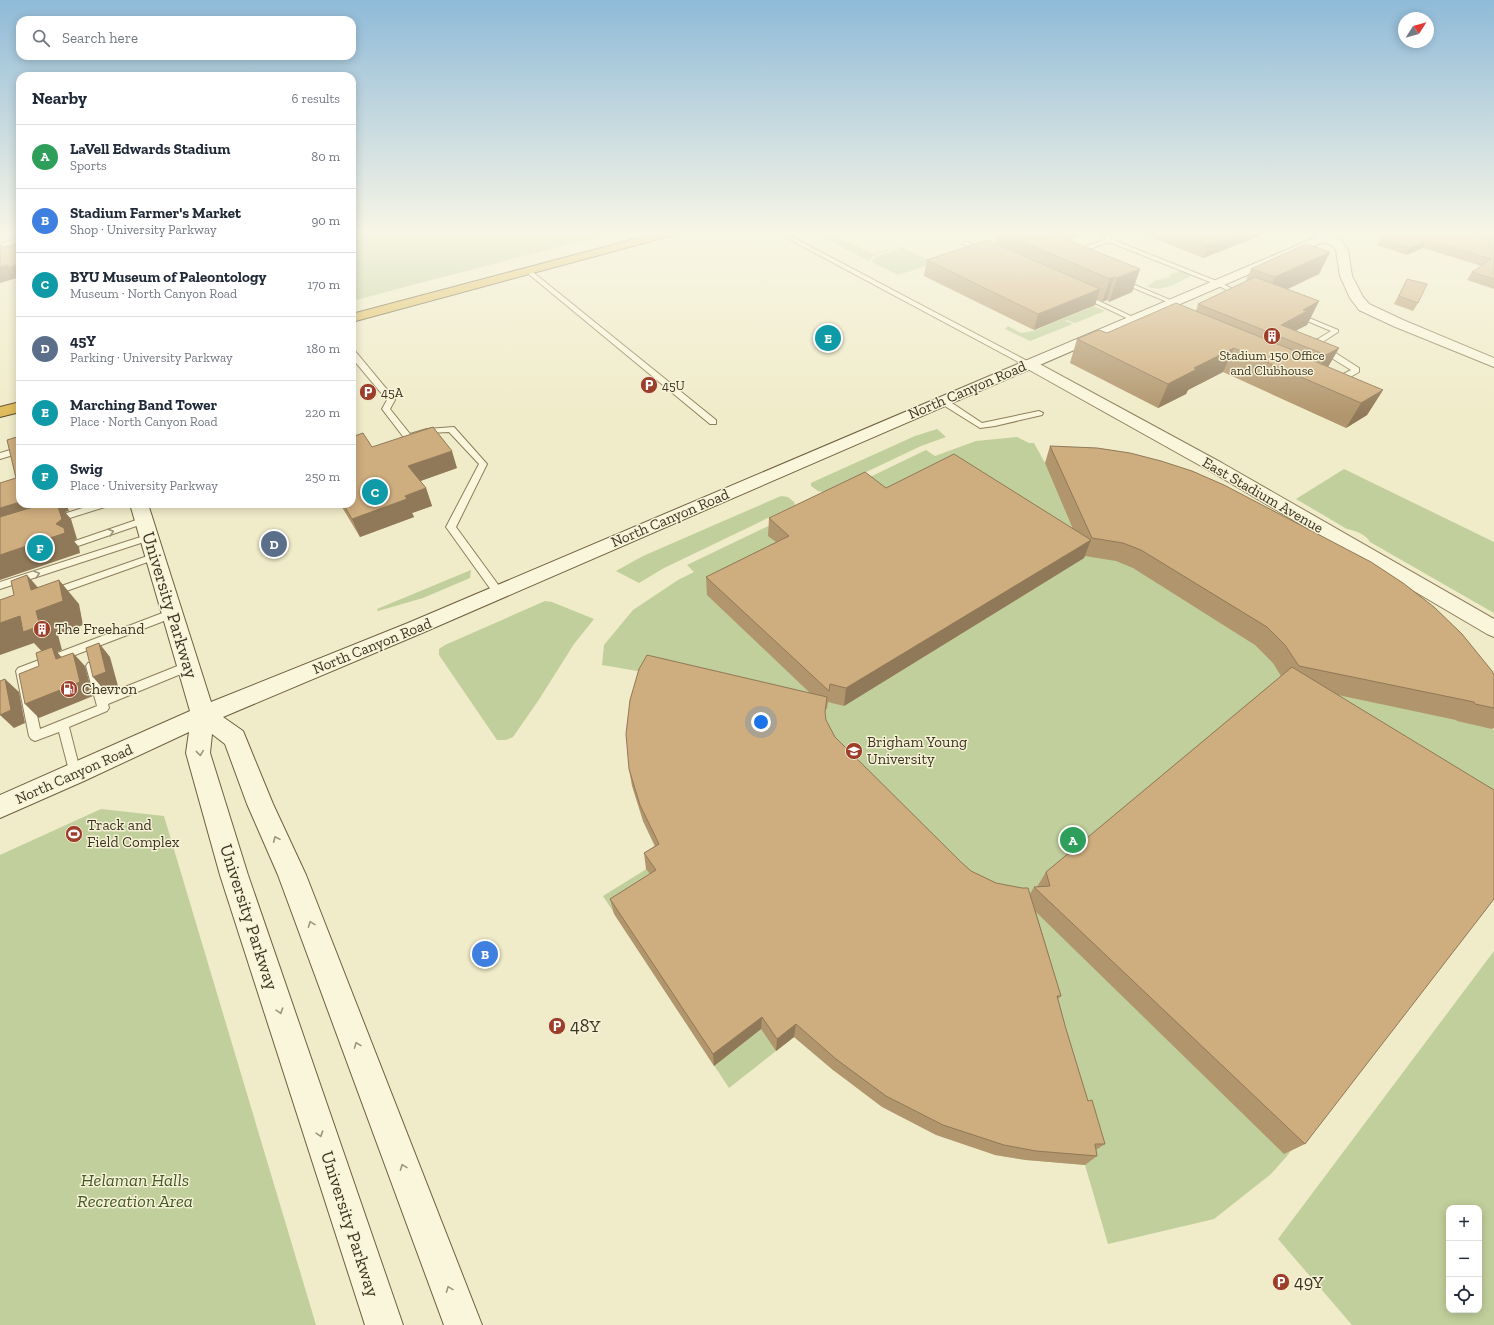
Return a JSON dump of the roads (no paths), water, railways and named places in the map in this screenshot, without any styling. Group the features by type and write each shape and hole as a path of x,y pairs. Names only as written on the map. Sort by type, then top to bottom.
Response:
{"highway":[{"path":"356,317 444,293"},
{"path":"0,412 16,408"}],"main road":[{"name":"North Canyon Road","path":"0,807 203,715 408,631 1029,364 1146,317 1172,302 1194,293"},
{"path":"1354,293 1364,307 1398,323 1494,363"},
{"name":"East Stadium Avenue","path":"1029,364 1229,475 1494,629"},
{"name":"University Parkway","path":"145,520 203,715 198,752 234,874 384,1325"},
{"path":"203,715 234,738 260,804 292,874 463,1325"}],"lane":[{"path":"555,293 713,422"},
{"path":"894,293 1029,364"},
{"path":"1150,293 1172,302"},
{"path":"1238,293 1249,298"},
{"path":"1079,294 1146,317"},
{"path":"1285,312 1301,316 1336,331 1312,345 1328,352 1356,370 1328,386"},
{"path":"356,358 391,400 386,410 408,438 427,431 451,429 483,464 451,528 498,592"},
{"path":"943,401 980,426 996,424 1039,413"},
{"path":"0,456 16,451"},
{"path":"42,524 92,508"},
{"path":"78,543 145,520"},
{"path":"0,586 145,520"},
{"path":"43,596 156,556"},
{"path":"87,646 103,708 35,736 22,671 87,646 173,613"},
{"path":"101,702 189,666"},
{"path":"62,725 75,774"}],"place":[{"name":"Stadium 150 Office and Clubhouse","path":"1272,336"},
{"name":"Marching Band Tower","path":"828,338"},
{"name":"45U","path":"649,385"},
{"name":"45A","path":"368,392"},
{"name":"BYU Museum of Paleontology","path":"375,492"},
{"name":"45Y","path":"274,544"},
{"name":"Swig","path":"40,548"},
{"name":"The Freehand","path":"42,629"},
{"name":"Chevron","path":"69,689"},
{"name":"Brigham Young University","path":"854,751"},
{"name":"Track and Field Complex","path":"74,834"},
{"name":"LaVell Edwards Stadium","path":"1073,840"},
{"name":"Stadium Farmer's Market","path":"485,954"},
{"name":"48Y","path":"557,1026"},
{"name":"49Y","path":"1281,1282"}],"park label":[{"name":"Helaman Halls Recreation Area","path":"135,1190"}]}
